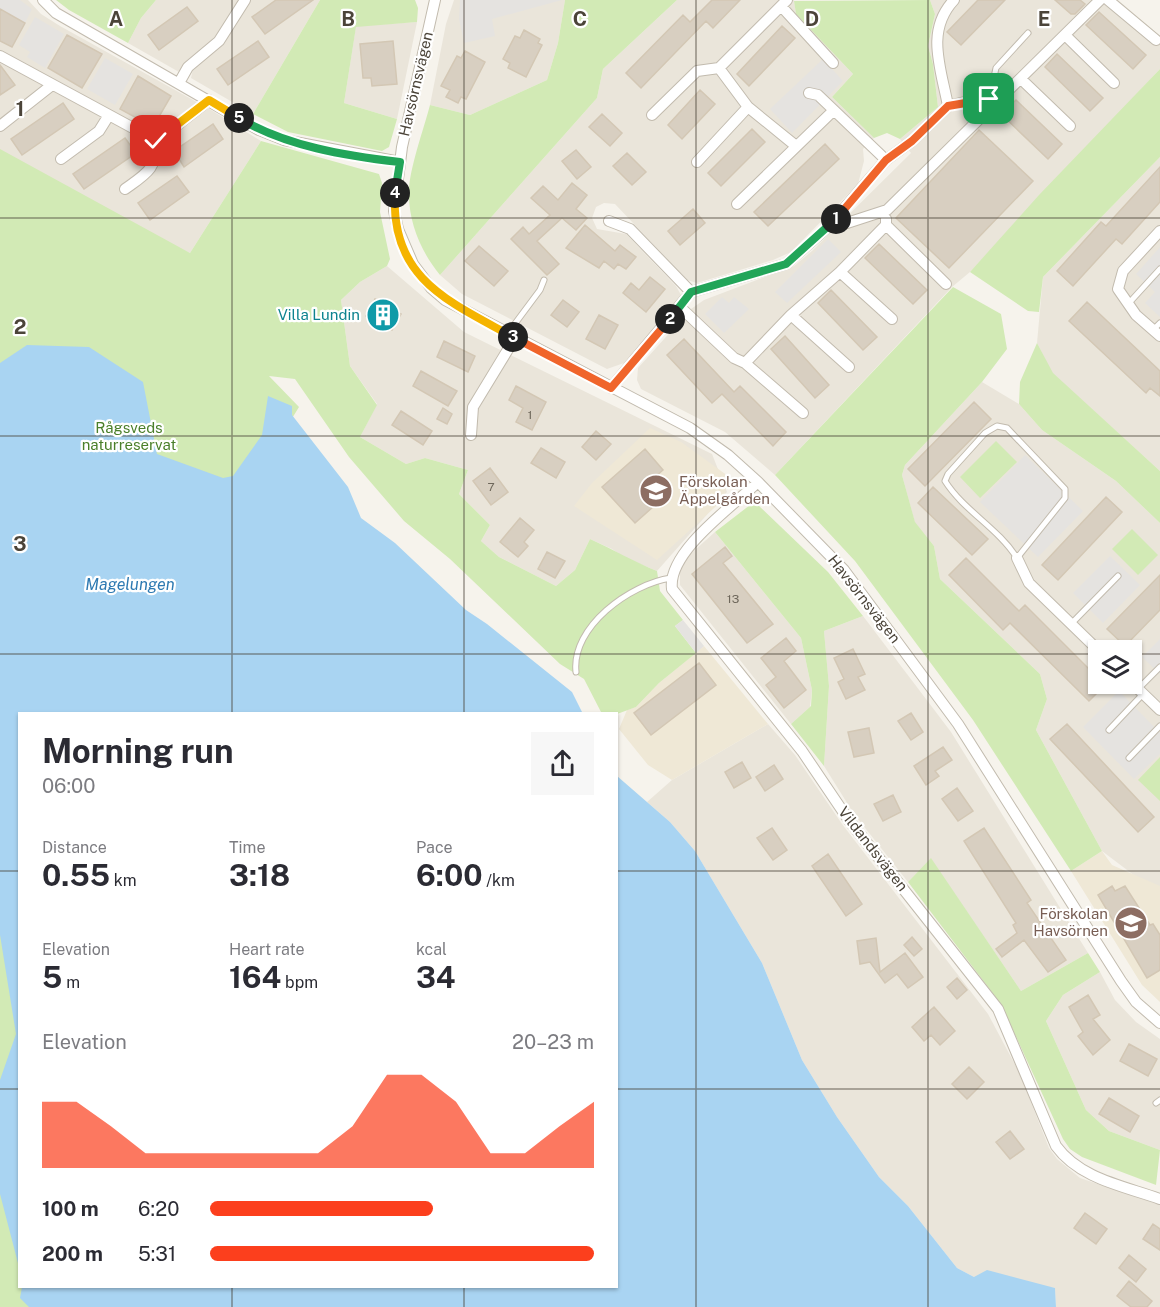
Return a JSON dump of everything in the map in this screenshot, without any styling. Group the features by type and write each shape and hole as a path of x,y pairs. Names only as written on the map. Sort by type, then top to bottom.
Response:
{"street":[{"path":"43,0 56,13 259,130 284,140 400,162"},
{"path":"179,83 188,67 219,41 245,0"},
{"name":"Havsörnsvägen","path":"435,0 400,162 394,211 398,230 413,264 431,288 445,300 690,428 728,455 758,482 844,570 958,724 1121,981 1136,1002 1160,1023"},
{"path":"948,106 936,29 945,10 954,0"},
{"path":"830,225 847,223 887,210 994,99 1021,79 1100,0"},
{"path":"1108,0 1156,40"},
{"path":"651,115 697,71 719,68 784,3 833,63"},
{"path":"1065,35 1114,83"},
{"path":"0,56 156,141"},
{"path":"719,68 748,107 796,146"},
{"path":"1021,79 1071,126"},
{"path":"0,126 52,85"},
{"path":"809,93 818,96 886,160"},
{"path":"611,388 691,292 786,264 830,225 886,160 912,141 948,106 994,99"},
{"path":"156,141 209,100"},
{"path":"697,162 748,107"},
{"path":"737,204 833,111"},
{"path":"60,159 99,131 109,115"},
{"path":"125,189 150,171 157,154 156,141"},
{"path":"744,363 886,225 887,210"},
{"path":"609,221 630,229 691,292"},
{"path":"886,225 946,284"},
{"path":"1158,330 1128,304 1118,289 1123,271 1160,231"},
{"path":"840,272 892,319"},
{"path":"680,308 734,358 744,363 803,412"},
{"path":"791,315 849,367"},
{"path":"471,435 473,406 511,336"},
{"path":"670,578 681,554 758,482"},
{"path":"1017,558 1029,583 1088,640"},
{"name":"Vildandsvägen","path":"670,578 672,589 680,601 802,751 848,819 998,1009 1056,1146 1064,1157 1091,1174 1160,1199"},
{"path":"1142,692 1160,710"}],"lane":[{"path":"994,99 996,68 1028,33"},
{"path":"1128,304 1160,269"},
{"path":"511,336 540,290 544,279"},
{"path":"997,426 1007,428 1065,489 1065,498 1017,558 1006,541 952,492 945,481 948,474 985,433 997,426"},
{"path":"1071,624 1118,576"},
{"path":"576,672 574,655 603,611 636,588 654,580 670,578"},
{"path":"1142,684 1160,667"},
{"path":"1109,730 1134,694"},
{"path":"1130,758 1160,726"}],"shaded area":[{"path":"0,0 28,0 41,14 60,26 211,110 261,141 190,253 0,166"},
{"path":"0,0 20,0 32,9 25,23 0,9"},
{"path":"156,0 238,0 217,37 208,48 187,61 179,72 128,43 141,18"},
{"path":"249,0 320,0 253,114 191,78 193,69"},
{"path":"454,0 565,0 558,43 547,80 470,115 430,105 446,24"},
{"path":"460,0 562,0 492,19 495,36 464,43 459,19"},
{"path":"677,0 794,0 796,14 853,74 832,97 874,138 863,149 864,161 858,184 791,252 773,260 697,283 687,280 615,204 604,203 596,207 592,218 597,229 626,234 676,286 681,295 679,301 624,363 607,369 462,294 440,275 597,98 603,69"},
{"path":"930,0 1118,0 1160,36 1160,69 970,272 952,287 775,475 725,432 641,389 637,380 638,368 691,309 704,300 794,266 911,153 900,139 938,107 933,64 928,46 935,14"},
{"path":"35,17 64,34 45,68 27,57 30,52 19,45"},
{"path":"417,22 397,119 344,103 356,26"},
{"path":"105,58 133,74 115,105 87,89"},
{"path":"823,59 843,81 792,133 770,109"},
{"path":"1160,157 1160,471 1052,373 1037,343 1043,277"},
{"path":"828,239 841,252 787,303 775,292"},
{"path":"1160,247 1160,317 1145,303 1155,292 1136,274"},
{"path":"387,266 464,332 712,454 727,492 657,571 625,558 590,539 575,570 556,586 499,557 481,541 490,525 459,494 468,470 425,458 406,464 360,437 377,404 350,366 341,300 360,282"},
{"path":"722,297 729,303 734,297 749,309 724,333 705,314"},
{"path":"982,382 1019,404 1042,430 1116,481 1160,523 1160,895 1102,851 1036,730 1047,699 1040,674 940,579 934,546 915,523 902,475 905,465"},
{"name":"Förskolan Äppelgården","path":"650,428 681,442 728,476 724,499 657,560 574,506 592,483"},
{"path":"1025,455 1083,511 1038,557 980,502"},
{"path":"715,532 801,638 812,690 810,707 791,724 680,585 680,567 686,558"},
{"path":"1110,556 1140,585 1103,623 1073,593"},
{"path":"863,616 951,732 1088,953 1021,991 931,859 908,882 854,814 824,766 829,686 824,631"},
{"path":"683,620 704,646 696,653 675,626"},
{"path":"1160,639 1160,674 1142,657"},
{"path":"704,646 768,724 672,780 648,765 619,729 627,710 636,707 659,683"},
{"path":"1116,694 1122,694 1160,733 1160,754 1134,779 1083,727"},
{"path":"768,724 795,755 842,824 988,1014 1019,1072 1049,1148 1057,1159 1080,1178 1160,1205 1160,1307 1056,1307 1055,1288 974,1277 957,1268 908,1206 879,1177 837,1117 802,1060 762,963 695,851 670,822 647,802 672,780"},
{"name":"Förskolan Havsörnen","path":"1102,851 1112,865 1160,886 1160,1002 1142,985 1071,871"},
{"path":"1100,972 1115,1000 1136,1022 1160,1039 1160,1150 1109,1131 1086,1110 1046,1021 1063,995"}],"green space":[{"path":"56,0 156,0 141,18 128,43 69,10"},
{"path":"320,0 415,0 418,8 417,22 356,27 344,103 397,119 389,147 382,151 288,132 253,114"},
{"path":"565,0 677,0 603,69 597,98 440,275 427,257 417,236 409,203 411,172 430,105 470,115 547,80 558,43"},
{"path":"930,0 935,14 928,46 933,64 938,107 900,139 887,133 874,138 832,97 853,74 796,14 794,1"},
{"path":"1160,69 1160,157 1043,277 1039,312 1028,311 970,272 1039,195"},
{"name":"Rågsveds naturreservat","path":"261,141 379,174 382,183 380,212 390,259 387,266 360,282 341,300 350,366 377,405 360,437 406,464 425,458 468,470 459,494 490,525 481,541 499,557 556,586 575,570 590,539 657,571 660,591 683,620 675,626 696,653 659,683 636,707 618,714 601,712 584,679 560,664 450,559 404,521 349,457 295,379 269,376 299,407 145,656 24,712 18,712 18,1288 186,1288 175,1307 0,1307 0,149 190,253"},
{"path":"953,287 1001,314 1007,349 982,382 905,465 902,475 915,522 934,546 940,579 1040,674 1047,699 1036,730 1102,851 1071,871 973,720 855,561 775,475"},
{"path":"1037,343 1053,373 1160,471 1160,523 1116,481 1042,430 1019,404 1020,382"},
{"path":"996,441 1017,462 980,498 960,477"},
{"path":"750,505 758,505 828,572 863,616 824,631 829,686 824,766 791,724 811,706 812,690 801,638 715,532"},
{"path":"1132,529 1158,555 1138,575 1112,549"},
{"path":"1160,757 1160,801 1138,780"},
{"path":"931,858 1021,991 1088,953 1100,972 1063,995 1046,1021 1086,1110 1109,1131 1160,1150 1156,1185 1082,1157 1070,1149 1063,1139 1001,1004 908,882"}],"water":[{"name":"Magelungen","path":"27,345 89,347 143,382 157,454 223,478 233,476 262,435 268,396 292,406 292,415 348,487 361,518 395,543 466,610 572,692 582,712 18,712 18,1263 0,1194 0,1080 16,1034 0,935 0,363"},
{"path":"618,777 670,822 695,851 762,963 802,1060 837,1117 879,1177 908,1206 957,1268 974,1277 987,1270 1055,1288 1056,1307 29,1307 20,1298 22,1288 618,1288"}],"building":[{"path":"276,0 313,0 265,34 252,17"},
{"path":"712,0 740,0 713,28 706,21 641,88 626,73 683,15 690,22"},
{"path":"978,0 1005,0 961,45 947,32"},
{"path":"1055,0 1080,0 1085,4 1075,14 1071,14"},
{"path":"187,7 198,21 159,50 148,35"},
{"path":"0,9 25,23 12,47 0,41"},
{"path":"1099,12 1146,55 1133,69 1086,25"},
{"path":"782,26 795,38 749,86 737,74"},
{"path":"524,30 540,39 538,43 542,45 526,77 508,68 510,63 503,59 515,36 520,38"},
{"path":"67,35 102,54 82,88 48,68"},
{"path":"258,41 269,57 228,85 217,69"},
{"path":"393,41 397,84 372,86 371,78 363,78 360,44"},
{"path":"465,51 485,62 466,99 461,97 458,103 446,97 450,90 441,86 457,56 461,58"},
{"path":"1057,54 1103,98 1090,111 1045,67"},
{"path":"0,65 15,85 0,95"},
{"path":"138,76 171,96 153,127 120,109"},
{"path":"700,90 715,104 682,139 668,125"},
{"path":"1016,100 1062,144 1048,159 1001,114"},
{"path":"63,103 74,119 22,155 11,139"},
{"path":"602,114 622,133 610,146 589,127"},
{"path":"213,124 223,139 184,167 174,151"},
{"path":"752,129 765,142 721,186 708,173"},
{"path":"979,130 1033,181 949,268 896,218"},
{"path":"125,138 136,153 84,189 73,174"},
{"path":"825,144 839,159 768,226 754,212"},
{"path":"576,150 591,167 577,179 562,161"},
{"path":"627,153 646,172 632,185 613,166"},
{"path":"1160,167 1160,202 1122,244 1116,239 1073,286 1057,271 1101,222 1106,226"},
{"path":"177,176 189,192 150,220 138,203"},
{"path":"572,183 587,195 576,209 587,218 576,230 562,218 537,241 559,264 547,275 511,239 523,227 529,234 550,215 531,198 543,186 558,200"},
{"path":"693,209 705,223 680,245 668,231"},
{"path":"585,225 615,251 620,245 636,257 626,269 618,264 614,269 604,261 599,268 566,248"},
{"path":"879,244 927,290 913,304 865,258"},
{"path":"479,246 508,271 494,286 465,261"},
{"path":"650,277 665,289 646,312 623,293 631,283 639,290"},
{"path":"831,290 877,337 863,350 818,303"},
{"name":"Villa Lundin","path":"375,299 401,314 392,330 366,316"},
{"path":"563,300 579,312 567,327 551,315"},
{"path":"1087,302 1160,371 1160,396 1150,388 1146,393 1069,321"},
{"path":"599,315 618,325 605,349 586,339"},
{"path":"785,336 829,385 815,398 771,349"},
{"path":"684,339 734,392 740,386 786,432 773,446 722,394 712,403 667,355"},
{"path":"444,341 475,356 468,372 437,357"},
{"path":"421,371 457,391 448,406 413,386"},
{"path":"516,386 546,402 532,430 516,422 523,408 509,400"},
{"path":"974,402 991,419 925,486 908,469"},
{"path":"443,408 452,414 447,424 437,419"},
{"path":"401,411 432,431 423,445 392,425"},
{"path":"596,431 611,444 596,460 582,447"},
{"path":"541,448 565,462 556,478 531,463"},
{"path":"645,449 663,470 640,490 654,506 635,523 602,487"},
{"path":"490,468 508,492 491,505 473,481"},
{"path":"933,487 988,539 972,555 918,503"},
{"path":"1106,497 1122,512 1058,580 1042,565"},
{"path":"520,518 534,530 524,542 528,546 518,557 500,542"},
{"path":"725,547 732,556 723,563 773,624 747,643 692,574"},
{"path":"547,552 565,561 555,578 538,569"},
{"path":"966,558 1019,611 1025,605 1088,668 1088,694 1096,694 1089,701 1010,623 1003,630 949,575"},
{"path":"1160,575 1160,610 1131,640 1119,640 1107,629"},
{"path":"786,638 796,651 784,661 806,690 784,708 766,685 776,677 761,658"},
{"path":"853,649 865,674 858,677 865,690 846,699 838,682 844,679 834,658"},
{"path":"699,663 716,685 651,735 634,713"},
{"path":"911,713 923,732 911,740 898,721"},
{"path":"1067,724 1154,817 1138,832 1050,739"},
{"path":"869,728 874,753 854,757 848,732"},
{"path":"943,747 952,760 935,771 939,776 926,785 914,766"},
{"path":"742,762 751,778 734,788 725,772"},
{"path":"774,765 783,779 765,791 756,777"},
{"path":"957,788 973,811 958,821 942,799"},
{"path":"893,795 901,812 883,821 874,804"},
{"path":"772,828 787,850 773,860 757,838"},
{"path":"984,828 1031,900 1027,903 1066,960 1048,972 1024,940 1002,957 996,949 1017,933 1013,925 1016,923 964,841"},
{"path":"828,854 862,904 846,916 812,866"},
{"path":"1112,886 1115,891 1125,886 1150,925 1153,924 1160,935 1160,970 1147,978 1098,895"},
{"path":"912,937 922,949 914,956 904,945"},
{"path":"876,938 880,972 905,953 923,977 908,988 897,974 885,983 870,962 860,964 857,941"},
{"path":"957,978 967,990 957,999 947,987"},
{"path":"1088,995 1100,1015 1093,1019 1110,1040 1093,1055 1078,1036 1083,1032 1069,1007"},
{"path":"934,1007 955,1031 940,1045 931,1035 924,1041 912,1027"},
{"path":"1129,1044 1157,1059 1148,1076 1120,1061"},
{"path":"969,1067 984,1082 967,1099 952,1084"},
{"path":"1109,1098 1139,1116 1130,1132 1099,1114"},
{"path":"1010,1131 1024,1149 1010,1159 996,1142"},
{"path":"1085,1213 1107,1229 1096,1244 1074,1228"},
{"path":"1153,1224 1160,1229 1160,1250 1143,1239"},
{"path":"1129,1255 1146,1269 1136,1282 1119,1268"},
{"path":"1129,1281 1152,1301 1147,1307 1131,1307 1117,1296"}],"place":[{"name":"Villa Lundin","path":"383,315"},
{"name":"Förskolan Äppelgården","path":"656,491"},
{"name":"Förskolan Havsörnen","path":"1131,923"}],"route":[{"path":"156,141 209,100 259,130 284,140 400,162 394,211 398,230 413,264 431,288 445,300 611,388 691,292 786,264 830,225 886,160 912,141 948,106 989,99"}]}
